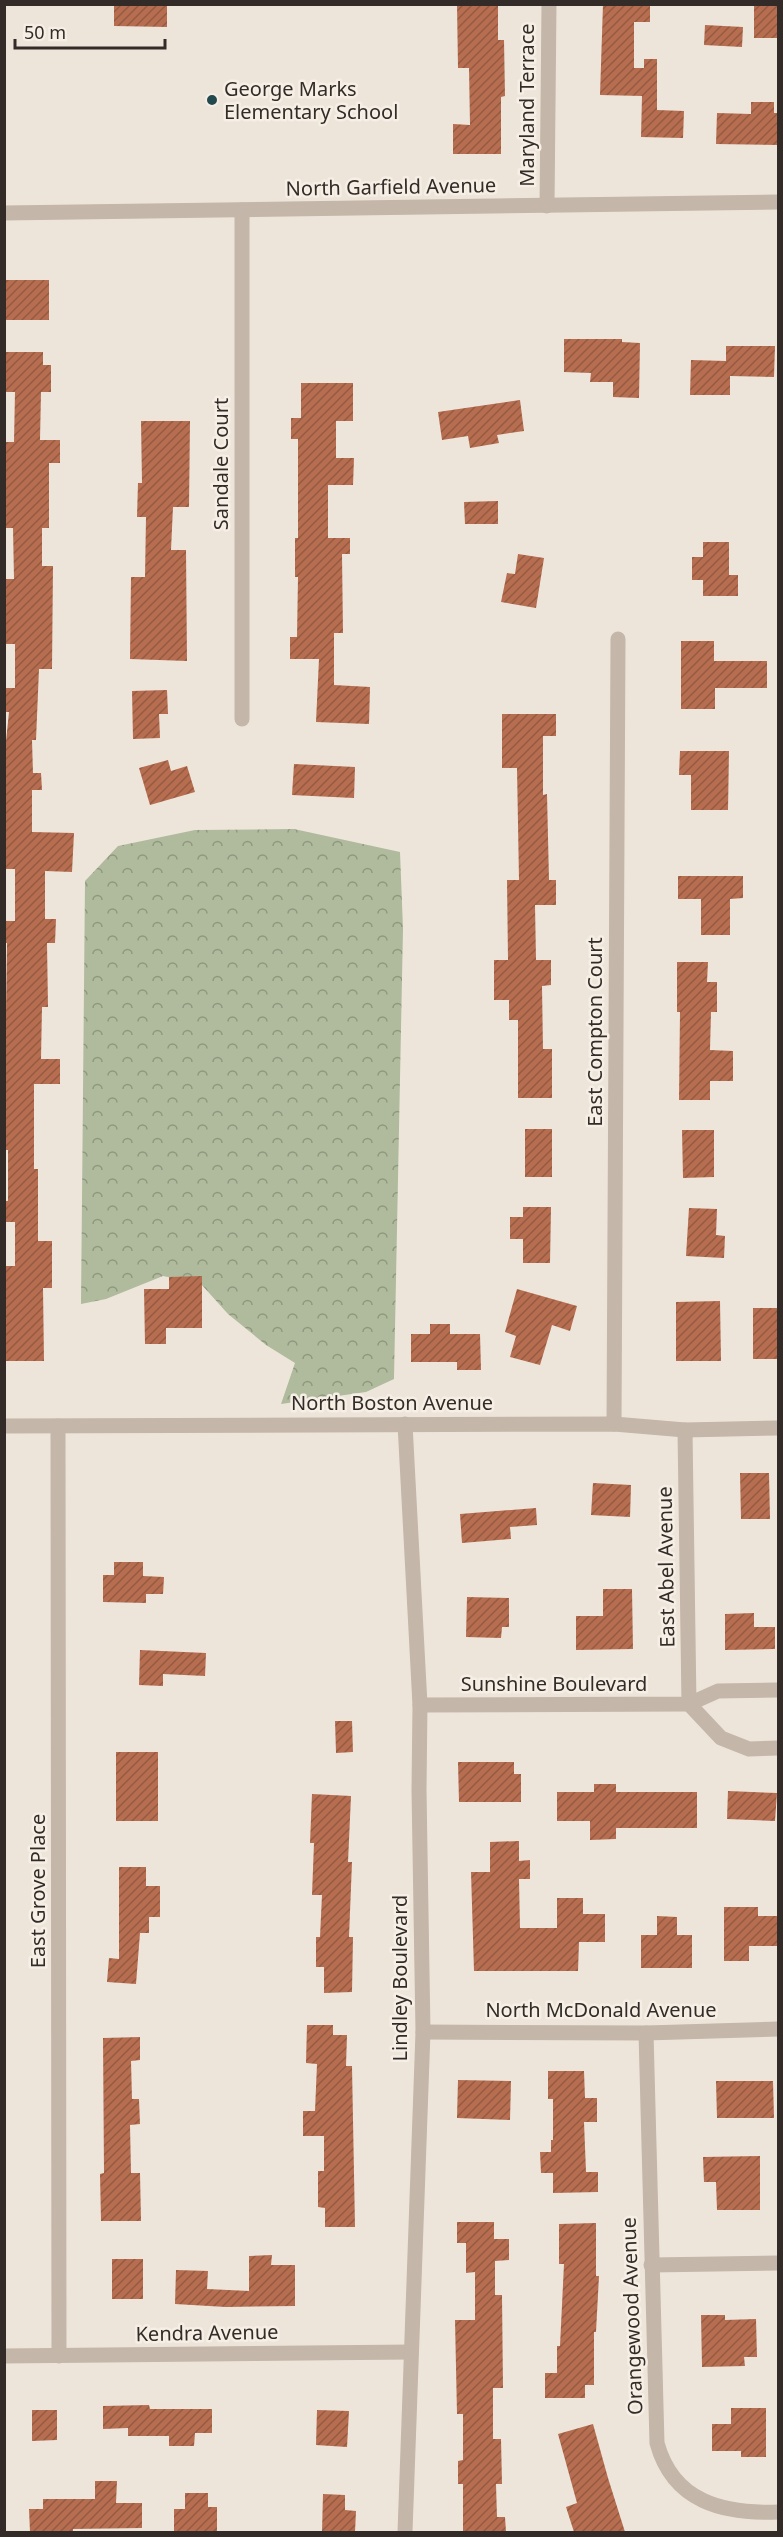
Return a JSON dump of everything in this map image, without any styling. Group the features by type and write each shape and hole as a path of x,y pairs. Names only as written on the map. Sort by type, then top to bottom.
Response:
{"street":[{"name":"Maryland Terrace","path":"547,206 549,4"},
{"name":"North Garfield Avenue","path":"4,213 778,202"},
{"name":"Sandale Court","path":"242,210 242,719"},
{"name":"East Compton Court","path":"614,1424 618,639"},
{"name":"Lindley Boulevard","path":"405,1424 420,1705 423,2032 405,2532"},
{"name":"North Boston Avenue","path":"4,1426 614,1424 685,1430 778,1428"},
{"name":"East Grove Place","path":"58,1426 59,2356"},
{"name":"East Abel Avenue","path":"685,1430 689,1704"},
{"name":"Sunshine Boulevard","path":"420,1705 689,1704 718,1692 778,1690"},
{"path":"689,1704 721,1738 749,1749 778,1748"},
{"name":"North McDonald Avenue","path":"423,2032 646,2033 778,2029"},
{"name":"Orangewood Avenue","path":"646,2033 657,2443 662,2462 673,2479 686,2491 708,2503 733,2510 778,2512"},
{"path":"651,2265 778,2262"},
{"name":"Kendra Avenue","path":"4,2356 411,2352"}],"green space":[{"path":"294,829 400,852 403,929 394,1379 366,1392 281,1404 295,1363 266,1345 228,1314 201,1284 163,1276 106,1299 81,1304 85,881 118,846 195,830"}],"building":[{"path":"114,4 167,4 167,27 114,26"},
{"path":"457,4 498,4 498,40 504,40 505,96 501,97 501,154 453,154 453,124 470,125 469,68 458,68"},
{"path":"603,4 650,4 650,22 634,22 634,68 644,68 644,59 657,59 657,110 684,111 683,138 641,137 642,96 600,95"},
{"path":"754,4 778,4 778,38 754,38"},
{"path":"705,25 743,27 742,47 704,45"},
{"path":"751,102 774,102 774,113 778,113 778,145 716,144 717,113 751,114"},
{"path":"4,280 49,280 49,320 4,320"},
{"path":"564,339 622,339 622,342 640,343 639,398 613,397 613,382 590,382 591,373 564,372"},
{"path":"726,346 775,346 774,377 730,376 730,395 690,395 691,360 726,361"},
{"path":"4,352 43,352 43,365 51,365 51,392 41,392 40,440 60,440 60,463 49,463 49,528 42,528 42,566 53,566 52,669 39,669 36,740 32,740 33,773 41,773 42,790 32,790 32,832 74,833 72,872 45,871 45,919 56,919 55,943 47,943 48,1007 42,1007 41,1059 60,1059 60,1084 34,1084 34,1169 38,1169 38,1241 52,1241 52,1288 43,1288 44,1361 4,1361 4,1266 15,1266 15,1222 4,1222 4,1201 8,1201 8,1150 4,1150 7,943 4,943 4,921 15,921 15,869 4,869 4,761 9,712 4,712 4,688 15,688 15,644 4,644 4,579 14,579 13,528 4,528 4,442 14,442 15,392 4,392"},
{"path":"301,383 353,383 353,421 336,421 336,458 354,458 353,485 328,485 328,538 350,538 350,554 342,554 343,633 334,633 334,685 370,687 369,724 316,722 319,659 290,659 290,637 297,637 298,577 295,577 295,538 298,538 298,439 291,439 291,418 301,418"},
{"path":"520,400 524,431 497,435 499,443 470,448 468,436 442,440 438,412"},
{"path":"141,421 190,421 189,507 173,507 171,550 186,550 187,661 130,659 131,577 145,577 146,517 137,517 138,483 142,483"},
{"path":"498,501 498,524 465,524 464,502"},
{"path":"703,542 729,542 729,575 738,575 738,596 703,596 703,580 692,580 692,557 703,557"},
{"path":"518,554 544,558 536,608 501,602 507,573 515,574"},
{"path":"681,641 714,641 714,661 767,661 767,688 715,688 715,709 681,709"},
{"path":"167,690 168,714 159,714 160,738 133,739 132,691"},
{"path":"502,714 556,714 556,736 543,736 543,795 547,794 549,880 556,880 556,905 535,905 536,960 551,960 551,985 542,986 543,1049 552,1049 552,1098 518,1098 518,1020 509,1020 509,1000 494,1000 494,960 508,960 507,880 519,880 517,768 502,768"},
{"path":"680,751 729,751 728,810 691,810 691,775 679,775"},
{"path":"168,760 171,771 187,766 195,792 150,805 139,768"},
{"path":"294,764 355,767 354,798 292,795"},
{"path":"678,876 743,876 743,898 730,899 730,935 701,935 701,899 678,899"},
{"path":"677,962 708,962 707,982 717,982 717,1012 711,1012 710,1050 733,1051 733,1081 710,1081 710,1100 679,1100 680,1012 677,1012"},
{"path":"525,1129 552,1129 552,1177 525,1177"},
{"path":"682,1130 714,1130 714,1177 683,1178"},
{"path":"523,1207 551,1207 550,1263 523,1263 523,1239 510,1239 510,1217 523,1217"},
{"path":"689,1208 717,1209 716,1235 725,1236 724,1258 686,1256"},
{"path":"202,1276 202,1328 166,1328 166,1344 145,1344 144,1289 169,1289 169,1277"},
{"path":"517,1289 577,1306 570,1331 552,1325 540,1365 510,1357 516,1336 505,1332"},
{"path":"720,1301 721,1361 676,1361 676,1302"},
{"path":"753,1308 778,1308 778,1359 753,1359"},
{"path":"430,1324 450,1324 450,1334 480,1334 481,1370 457,1370 457,1362 411,1362 411,1334 430,1334"},
{"path":"740,1473 769,1473 770,1519 741,1519"},
{"path":"593,1483 631,1485 630,1517 591,1515"},
{"path":"536,1508 537,1525 510,1527 511,1539 462,1543 460,1514"},
{"path":"114,1562 143,1562 143,1576 164,1577 163,1594 146,1594 146,1603 103,1602 103,1575 114,1575"},
{"path":"603,1589 632,1589 633,1649 576,1650 576,1616 603,1616"},
{"path":"467,1597 509,1598 509,1627 502,1627 501,1638 466,1637"},
{"path":"754,1613 754,1627 775,1627 775,1649 725,1650 725,1614"},
{"path":"140,1650 206,1653 205,1676 163,1674 163,1686 139,1685"},
{"path":"335,1721 352,1721 353,1752 336,1753"},
{"path":"116,1752 158,1752 158,1821 116,1821"},
{"path":"458,1762 514,1762 514,1774 521,1774 521,1802 459,1802"},
{"path":"594,1784 616,1784 616,1792 697,1792 697,1828 616,1828 616,1839 590,1840 590,1821 557,1821 557,1792 594,1792"},
{"path":"728,1791 777,1793 775,1821 727,1819"},
{"path":"312,1794 351,1796 348,1862 352,1862 349,1937 353,1937 352,1992 324,1993 324,1967 316,1967 316,1937 320,1937 322,1895 312,1895 314,1843 310,1843"},
{"path":"519,1841 519,1861 530,1860 530,1879 519,1879 520,1928 557,1928 557,1898 583,1898 583,1914 605,1914 605,1942 579,1942 578,1971 474,1971 471,1872 490,1872 490,1842"},
{"path":"119,1867 146,1867 146,1886 160,1886 160,1917 149,1917 149,1933 140,1933 136,1984 107,1982 109,1958 119,1959"},
{"path":"724,1907 758,1907 758,1916 778,1916 778,1946 749,1946 749,1961 724,1961"},
{"path":"657,1916 677,1917 677,1935 692,1935 692,1968 641,1968 641,1935 657,1935"},
{"path":"307,2025 333,2025 333,2035 347,2035 346,2066 352,2066 355,2227 325,2227 325,2208 318,2207 318,2171 324,2171 324,2136 303,2136 303,2111 315,2111 317,2064 306,2063"},
{"path":"140,2037 140,2060 131,2061 132,2099 139,2099 140,2124 130,2125 131,2173 140,2173 141,2221 101,2221 100,2174 104,2173 103,2038"},
{"path":"548,2071 584,2071 585,2098 597,2098 597,2122 584,2122 586,2172 598,2172 598,2192 553,2193 553,2173 541,2173 540,2152 551,2152 551,2140 553,2140 553,2099 548,2099"},
{"path":"458,2080 511,2081 510,2120 457,2118"},
{"path":"716,2081 773,2081 774,2118 717,2118"},
{"path":"760,2156 760,2210 717,2210 716,2182 704,2182 703,2157"},
{"path":"457,2222 494,2222 494,2239 509,2239 509,2260 495,2261 495,2295 502,2295 503,2388 493,2388 493,2439 501,2439 502,2484 496,2484 497,2517 505,2517 506,2532 463,2532 463,2484 458,2484 458,2461 463,2460 463,2414 457,2414 455,2320 475,2320 475,2272 466,2273 466,2243 457,2243"},
{"path":"596,2223 596,2276 599,2276 596,2332 594,2332 594,2385 585,2385 585,2398 545,2398 545,2373 557,2373 557,2346 560,2346 564,2264 559,2264 559,2224"},
{"path":"272,2255 271,2265 295,2265 295,2306 226,2307 175,2304 176,2270 208,2271 207,2289 249,2291 249,2256"},
{"path":"112,2259 143,2259 143,2299 112,2299"},
{"path":"701,2315 725,2315 725,2320 756,2319 757,2357 744,2357 745,2366 702,2367"},
{"path":"149,2405 150,2409 212,2409 212,2433 195,2433 194,2446 169,2446 169,2436 128,2436 128,2428 103,2429 103,2406"},
{"path":"731,2408 766,2408 766,2457 741,2457 741,2451 712,2451 712,2424 731,2424"},
{"path":"32,2410 57,2410 57,2440 32,2441"},
{"path":"317,2410 349,2411 347,2447 316,2445"},
{"path":"593,2424 625,2532 574,2532 566,2507 577,2503 558,2434"},
{"path":"95,2481 117,2481 116,2503 142,2503 142,2528 30,2532 29,2509 43,2509 43,2499 95,2499"},
{"path":"185,2493 208,2493 208,2507 217,2507 217,2532 174,2532 174,2509 185,2509"},
{"path":"323,2494 345,2495 345,2510 356,2511 355,2532 322,2532"}],"place":[{"name":"George Marks Elementary School","path":"212,100"}]}
